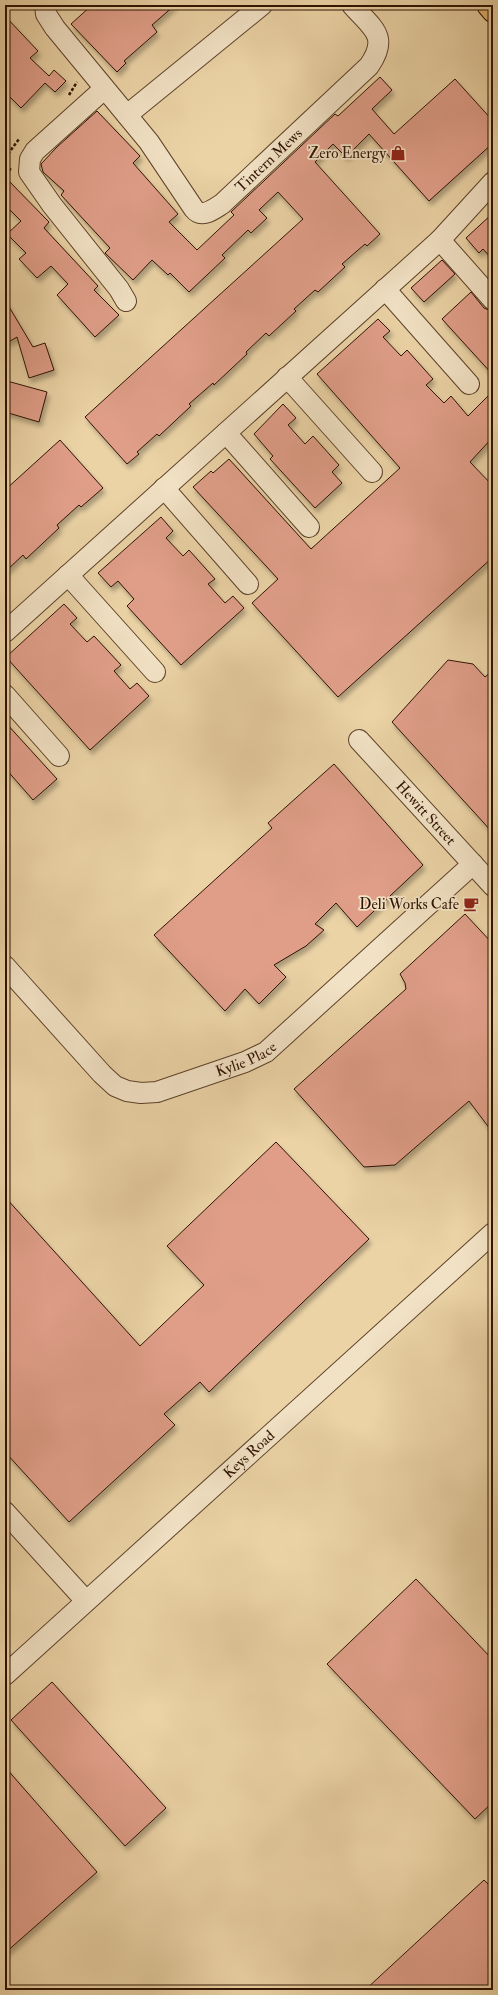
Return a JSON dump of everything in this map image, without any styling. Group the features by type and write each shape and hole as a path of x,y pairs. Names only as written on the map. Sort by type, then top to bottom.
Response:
{"main road":[{"path":"488,5 493,10"}],"street":[{"name":"Tintern Mews","path":"45,5 46,14 50,21 104,89 149,142 196,212 204,213 222,204 360,75 375,56 379,48 379,41 376,33 352,5"},
{"path":"127,115 262,5"},
{"path":"104,89 35,150 30,159 29,172 52,205 119,289 126,301"},
{"path":"5,632 440,240 493,182"},
{"path":"440,240 493,300"},
{"path":"385,289 469,384"},
{"path":"287,377 372,472"},
{"path":"226,433 309,527"},
{"path":"164,488 248,584"},
{"path":"68,575 155,672"},
{"path":"5,695 59,756"},
{"name":"Hewitt Street","path":"359,740 493,886"},
{"name":"Kylie Place","path":"5,966 102,1074 115,1086 141,1094 157,1092 245,1062 266,1052 473,864"},
{"name":"Keys Road","path":"5,1675 493,1233"},
{"path":"5,1512 86,1601"}],"building":[{"path":"92,5 175,5 152,25 157,32 124,61 126,63 117,72 71,24"},
{"path":"5,16 38,51 30,58 49,76 54,70 66,81 55,92 45,83 21,108 5,92"},
{"path":"380,77 392,90 372,109 394,134 455,79 493,121 493,143 429,201 369,134 346,157 333,144 315,162 380,234 367,246 365,244 342,264 345,267 318,292 315,290 294,309 296,311 269,336 266,333 246,352 247,354 214,385 213,383 189,404 191,406 159,436 157,434 137,452 139,454 127,464 85,417 303,219 278,192 259,210 267,218 251,233 248,230 222,255 225,258 189,292 170,273 168,275 152,260 133,280 105,253 110,248 61,195 64,191 43,172 41,164 57,147 97,111 140,156 133,163 178,214 169,222 197,250 234,215 231,212 335,114 338,116"},
{"path":"5,177 49,222 44,228 98,286 94,290 119,315 95,337 57,295 68,284 51,266 37,278 19,259 26,253 7,234 21,221 5,205"},
{"path":"493,213 493,260 483,249 479,253 466,238"},
{"path":"442,260 455,274 424,302 411,288"},
{"path":"471,292 484,308 493,312 493,375 442,319"},
{"path":"5,300 33,347 45,343 54,370 29,378 17,337 5,344"},
{"path":"378,319 390,331 383,337 401,356 407,350 433,379 426,385 444,403 451,396 468,416 493,391 493,437 470,462 493,486 493,557 338,697 252,603 278,579 193,487 211,471 213,473 229,459 311,549 400,468 317,374"},
{"path":"7,381 47,392 39,422 5,412 5,389"},
{"path":"283,404 296,418 288,425 305,444 313,436 339,465 332,472 342,483 315,508 270,459 273,456 254,434"},
{"path":"60,440 103,488 81,507 79,505 57,525 59,528 26,559 23,555 5,572 5,490"},
{"path":"161,517 173,531 166,538 183,556 189,550 215,579 208,584 225,603 233,596 244,608 181,665 127,606 134,599 118,581 111,587 98,573"},
{"path":"64,604 77,618 70,624 87,642 94,636 121,665 114,671 130,689 137,683 149,696 90,750 6,657"},
{"path":"448,660 473,664 485,677 493,670 493,833 392,722"},
{"path":"5,722 57,779 33,800 5,768"},
{"path":"334,764 423,865 357,927 336,903 315,924 324,930 306,946 274,965 286,977 259,1004 245,989 225,1011 154,935 272,828 268,823"},
{"path":"465,914 493,944 493,1133 469,1101 395,1165 364,1167 294,1089 406,989 405,983 400,974"},
{"path":"276,1142 369,1239 209,1392 200,1382 164,1414 175,1425 69,1522 5,1452 5,1197 140,1346 204,1285 167,1246"},
{"path":"416,1579 493,1660 493,1802 475,1819 327,1664"},
{"path":"52,1682 166,1808 125,1846 11,1720"},
{"path":"5,1767 97,1872 5,1953"},
{"path":"484,1880 493,1889 493,1990 365,1990"}],"place":[{"name":"Zero Energy","path":"398,153"},
{"name":"Deli Works Cafe","path":"471,904"}]}
